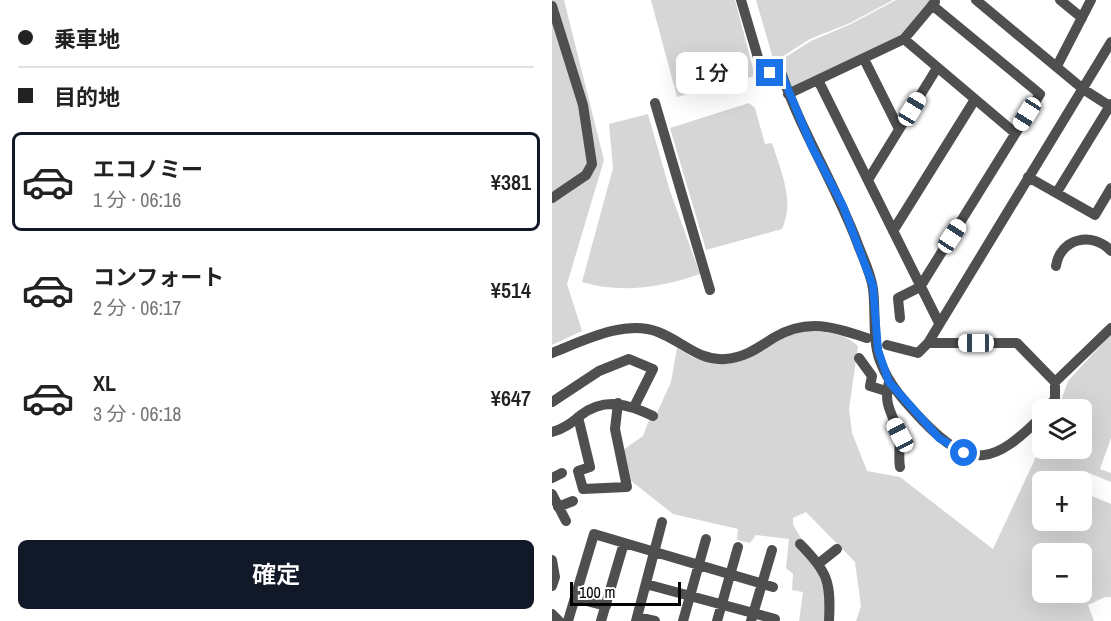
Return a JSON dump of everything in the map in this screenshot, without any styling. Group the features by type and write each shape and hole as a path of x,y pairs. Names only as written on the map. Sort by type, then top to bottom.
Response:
{"street":[{"path":"741,0 759,61 770,73 782,75 812,147 843,206 873,286 878,350 888,387 886,408 900,435 897,450 900,467"},
{"path":"976,0 1083,89 1111,106 1057,192"},
{"path":"1060,0 1082,18"},
{"path":"1057,66 1091,0"},
{"path":"788,94 904,39 934,3 1040,94 920,287 898,298 900,318"},
{"path":"552,6 583,105 592,164 586,175 552,198"},
{"path":"904,39 1015,134"},
{"path":"887,345 918,353 928,342 1016,207 1028,177 1111,42"},
{"path":"864,58 899,129"},
{"path":"868,180 937,68"},
{"path":"818,80 939,322"},
{"path":"893,231 974,100"},
{"path":"655,103 710,290"},
{"path":"1028,177 1095,214 1111,188"},
{"path":"1056,266 1063,249 1076,241 1089,239 1097,241 1111,251"},
{"path":"552,353 633,327 657,331 687,349 713,359 741,357 792,328 810,324 836,328 867,338"},
{"path":"1055,381 1111,328"},
{"path":"928,342 1017,343 1055,381 1054,399"},
{"path":"859,358 872,376 870,386 888,387 939,438 952,448 964,453 998,452 1016,442 1032,426"},
{"path":"552,402 599,371 629,359 653,369 634,407"},
{"path":"578,417 590,467 578,471 583,489 627,487 615,429 618,403"},
{"path":"552,432 565,428 597,406 618,403 634,407 652,416"},
{"path":"552,494 566,520"},
{"path":"558,507 573,501"},
{"path":"655,621 636,619 662,522"},
{"path":"568,621 594,534 773,587"},
{"path":"683,621 706,539"},
{"path":"601,621 624,543"},
{"path":"800,544 828,578 831,594 829,621"},
{"path":"717,621 738,547"},
{"path":"818,564 837,549"},
{"path":"752,617 772,550"},
{"path":"552,560 555,577 552,586"},
{"path":"646,584 722,605 752,617 775,619"},
{"path":"575,598 606,606"},
{"path":"552,614 559,621"}],"shaded area":[{"path":"552,0 564,0 604,160 567,284 582,331 552,345"},
{"path":"651,0 735,0 755,76 677,97"},
{"path":"756,0 893,0 850,23 810,39 774,62"},
{"path":"896,0 931,0 901,37 793,88 790,87 783,70 784,58 811,41 851,24"},
{"path":"749,103 755,108 765,144 772,143 785,186 786,218 782,229 706,250 670,128"},
{"path":"648,114 670,191 700,274 641,287 611,288 582,282 613,168 609,124"},
{"path":"796,331 828,332 851,341 858,346 849,409 852,433 867,471 900,477 993,549 1035,459 1092,459 1092,399 1062,399 1068,381 1111,334 1111,438 1100,469 1111,473 1111,482 1092,474 1092,471 1032,471 1032,531 1092,531 1092,496 1111,504 1111,597 1105,597 1088,605 1094,621 856,621 861,606 855,562 806,512 793,518 793,525 824,575 828,621 799,621 803,592 792,590 793,574 786,568 789,539 756,535 750,543 737,540 738,529 673,514 630,480 623,450 643,436 649,420 656,415 671,382 677,348 694,358 714,363"}],"route":[{"path":"770,73 782,75 812,147 843,206 873,286 880,362 889,377 889,382 939,438 952,448 964,453"}]}
